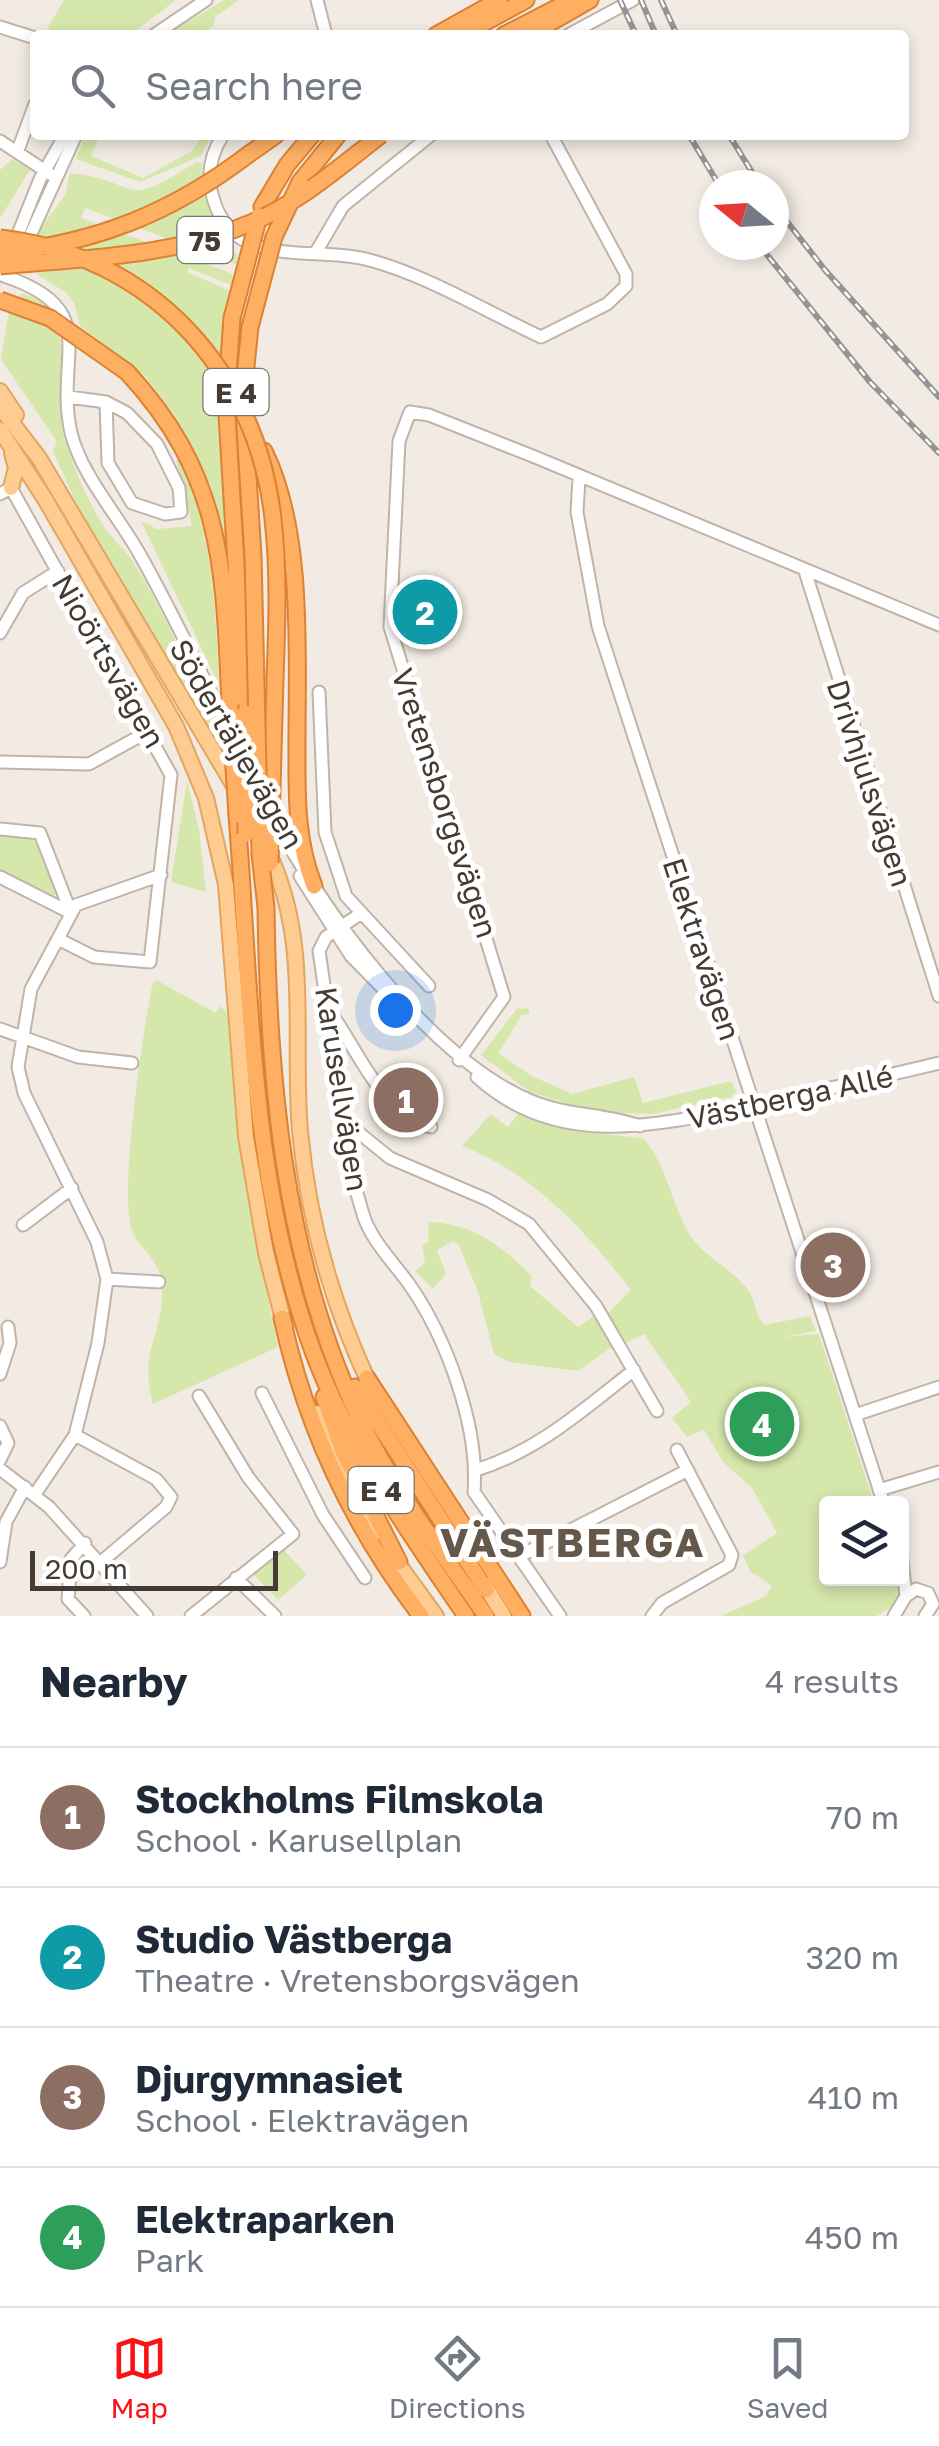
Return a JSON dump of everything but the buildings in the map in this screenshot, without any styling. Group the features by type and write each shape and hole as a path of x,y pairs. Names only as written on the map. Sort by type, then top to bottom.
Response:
{"highway":[{"path":"445,30 500,0"},
{"path":"471,30 526,0"},
{"path":"514,30 572,0"},
{"path":"537,30 590,0"},
{"name":"75","path":"0,254 85,241 133,226 189,198 269,140"},
{"name":"75","path":"246,930 246,834 226,399 232,318 262,208 286,165 308,140"},
{"name":"75","path":"266,907 260,855 253,556 244,396 250,327 274,237 300,182 334,140"},
{"name":"75","path":"4,277 203,241 251,224 298,198 375,140"},
{"name":"E 4","path":"0,238 30,242 101,266 162,304 216,362 256,439 273,518 276,679 266,907 268,1008 277,1115 300,1242 314,1298 340,1368 384,1463 486,1616"},
{"name":"E 4","path":"0,304 50,318 127,372 181,440 206,497 226,607 238,709 236,814 253,1058 270,1190 343,1451 399,1562"},
{"path":"256,439 271,467 284,515 293,590 297,678 298,828 314,886"},
{"path":"282,1318 293,1369 326,1462 351,1510 421,1616"},
{"name":"E 4","path":"314,1354 375,1482 466,1616"},
{"path":"340,1368 486,1590"},
{"path":"366,1378 522,1616"}],"main road":[{"path":"0,392 15,412 21,430"},
{"name":"Södertäljevägen","path":"0,407 21,430 246,805 280,876 298,960 300,1129 306,1176 331,1285 387,1422 474,1560 486,1590 504,1616"},
{"path":"0,430 15,458 6,491"},
{"name":"Södertäljevägen","path":"0,430 46,499 176,726 206,798 226,884 246,1137 282,1318 335,1457 355,1497 436,1616"}],"street":[{"path":"157,30 194,0"},
{"path":"159,30 206,0"},
{"path":"317,0 325,30"},
{"path":"577,30 633,0"},
{"path":"0,27 30,36"},
{"path":"18,150 30,118"},
{"path":"0,140 57,178"},
{"path":"0,304 4,277 44,170 61,140"},
{"path":"4,277 74,140"},
{"path":"222,140 210,176 226,230 240,240 277,252 316,252 376,262 541,337 622,295 626,274 554,140"},
{"path":"316,252 343,206 425,140"},
{"name":"Västberga Allé","path":"4,277 45,293 65,315 71,432 84,464 140,554 297,870 337,930 460,1058 528,1100 577,1116 640,1126 939,1063"},
{"path":"69,397 106,402 127,413 158,444 157,450 173,472 182,500 180,512 132,504 108,463 106,402"},
{"name":"Vretensborgsvägen","path":"460,1058 500,1007 503,986 390,627 399,441 410,412 429,415 580,478"},
{"path":"580,478 939,625"},
{"name":"Elektravägen","path":"580,478 577,512 589,594 881,1496"},
{"name":"Nioörtsvägen","path":"6,491 58,571 172,775 150,962 94,957 58,938"},
{"name":"Drivhjulsvägen","path":"805,570 939,996"},
{"path":"0,634 23,593 58,571"},
{"path":"318,692 326,832 346,896 429,986"},
{"path":"0,762 89,764 150,731"},
{"path":"0,829 40,833 71,912"},
{"name":"Västberga Allé","path":"280,831 337,930"},
{"path":"0,1562 6,1522 74,1435 98,1343 107,1279 97,1242 21,1085 18,1058 31,989 71,912 84,900 161,875"},
{"path":"0,878 71,912"},
{"path":"337,930 360,914"},
{"name":"Karusellvägen","path":"337,930 319,951 342,1119 364,1220 414,1291 442,1350 466,1410 476,1466 474,1492 560,1616"},
{"path":"329,1010 383,1092 415,1123 431,1127"},
{"path":"0,1029 78,1056 132,1063"},
{"path":"342,1119 390,1158 488,1200 529,1224 596,1306 657,1411"},
{"path":"23,1225 72,1188"},
{"path":"107,1279 159,1282"},
{"path":"0,1374 10,1342 8,1327"},
{"path":"476,1466 523,1452 556,1432 634,1370"},
{"path":"854,1415 939,1387"},
{"path":"262,1393 323,1515 365,1578"},
{"path":"191,1616 293,1534 248,1476 199,1396"},
{"path":"0,1426 8,1444 0,1460"},
{"path":"74,1435 156,1479 171,1497 166,1507 101,1562"},
{"path":"652,1616 662,1603 732,1560 677,1450"},
{"path":"0,1469 30,1490 85,1543 147,1616"},
{"path":"520,1556 688,1470"},
{"path":"879,1490 939,1472"},
{"path":"84,1616 68,1599 71,1559 85,1543"},
{"path":"894,1616 907,1605 930,1600 909,1569"},
{"path":"236,1578 274,1616"}],"green space":[{"path":"64,0 176,0 137,30 48,27"},
{"path":"224,0 239,0 215,17 214,25 208,30 174,30"},
{"path":"83,140 98,140 91,156 143,178 192,151 200,140 209,140 201,156 140,182 76,159"},
{"path":"12,159 30,170 0,218 0,170"},
{"path":"196,162 202,163 206,201 215,223 237,255 236,264 85,208 81,218 233,274 231,285 189,268 187,272 230,291 218,381 230,593 212,488 173,413 147,378 80,326 74,303 65,292 38,275 33,257 38,232 65,195 70,173 142,190"},
{"path":"21,294 41,301 53,314 59,333 61,421 81,484 103,525 132,560 157,603 223,738 225,756 87,527 53,451 57,442 1,359 9,312"},
{"path":"181,459 206,542 219,685 141,521 157,529 192,526 176,460"},
{"path":"187,781 199,829 206,892 171,882"},
{"path":"0,833 29,838 43,847 57,891 51,901 0,874"},
{"path":"158,981 216,1013 220,1006 227,1013 246,1191 278,1347 153,1404 148,1370 161,1308 161,1280 155,1263 133,1233 128,1185 144,1035 153,982"},
{"path":"528,1008 530,1014 522,1015 498,1053 532,1076 572,1094 634,1077 643,1103 731,1081 736,1091 731,1097 652,1114 594,1112 530,1092 481,1055 517,1009"},
{"path":"491,1114 508,1127 518,1114 571,1131 643,1138 657,1159 693,1240 741,1282 751,1294 764,1325 810,1316 816,1331 784,1337 819,1334 872,1496 819,1496 819,1586 900,1586 899,1597 893,1605 877,1616 721,1616 766,1596 772,1586 750,1571 743,1556 777,1533 752,1488 723,1462 704,1430 687,1437 672,1418 691,1402 644,1334 624,1344 607,1314 631,1290 576,1225 535,1188 462,1146"},
{"path":"428,1222 458,1227 498,1246 532,1277 530,1286 578,1327 595,1315 613,1346 578,1371 509,1362 494,1354 478,1292 459,1245 453,1241 437,1250 446,1274 433,1289 415,1271 425,1263 422,1245 429,1241"},
{"path":"282,1548 307,1575 278,1600 252,1573"}],"railway":[{"path":"620,0 634,30"},
{"path":"641,0 654,30"},
{"path":"661,0 675,30"},
{"path":"692,140 710,170"},
{"path":"732,140 751,170"},
{"path":"789,224 939,397"},
{"path":"771,260 870,382 939,453"}],"place":[{"name":"Studio Västberga","path":"425,612"},
{"name":"Stockholms Filmskola","path":"406,1100"},
{"name":"Djurgymnasiet","path":"833,1265"},
{"name":"Elektraparken","path":"762,1424"}],"district":[{"name":"VÄSTBERGA","path":"573,1542"}]}
